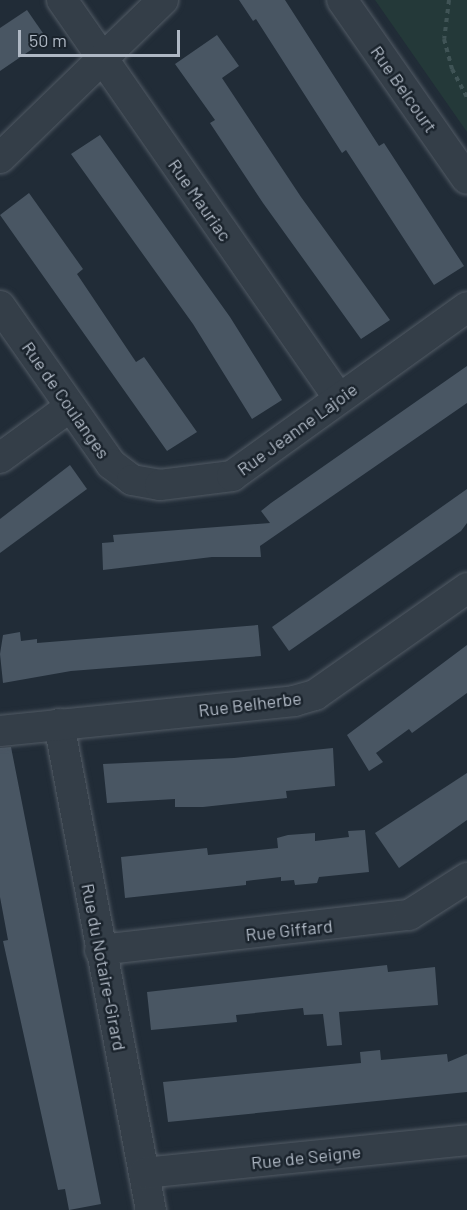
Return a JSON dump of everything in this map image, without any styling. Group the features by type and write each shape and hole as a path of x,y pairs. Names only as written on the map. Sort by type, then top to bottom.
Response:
{"street":[{"name":"Rue Mauriac","path":"62,0 339,398"},
{"path":"0,158 104,61 163,0"},
{"name":"Rue Belcourt","path":"342,0 467,179"},
{"name":"Rue de Coulanges","path":"0,306 111,464"},
{"name":"Rue Jeanne Lajoie","path":"111,464 120,473 146,484 231,476 467,307"},
{"path":"0,458 70,407"},
{"name":"Rue Belherbe","path":"0,730 294,701 315,695 467,588"},
{"name":"Rue du Notaire-Girard","path":"59,724 151,1210"},
{"name":"Rue Giffard","path":"100,950 409,915 467,878"},
{"name":"Rue de Seigne","path":"144,1173 467,1140"}],"path":[{"path":"449,0 444,39 452,69 467,97"}],"green space":[{"path":"375,0 467,0 467,132"}],"building":[{"path":"239,0 285,0 379,146 384,143 464,266 434,285 346,150 342,153 256,19 253,21"},
{"path":"27,10 47,39 0,71 0,28"},
{"path":"217,35 239,66 222,78 301,197 390,320 361,339 263,203 210,123 215,120 175,64"},
{"path":"100,135 230,317 282,400 252,419 193,324 71,154"},
{"path":"29,193 83,269 77,274 136,362 144,357 197,432 167,451 0,215"},
{"path":"467,366 467,403 260,546 261,557 212,557 103,570 102,543 114,542 113,535 270,523 261,511 271,503"},
{"path":"70,465 87,489 0,553 0,519"},
{"path":"467,489 467,523 461,531 289,651 272,627"},
{"path":"258,625 261,656 71,671 3,683 0,654 3,635 20,632 21,641 37,639 37,643"},
{"path":"467,645 467,693 412,733 409,729 376,753 383,762 369,771 347,735"},
{"path":"11,747 101,1204 69,1210 65,1189 58,1190 3,941 8,940 0,897 0,748"},
{"path":"333,748 335,786 286,791 287,798 203,807 175,807 175,799 107,803 103,764 234,758"},
{"path":"467,773 467,820 399,868 375,833"},
{"path":"365,830 369,872 319,877 317,883 295,885 294,880 281,881 281,877 246,881 246,885 125,898 121,857 207,848 208,855 278,848 277,838 288,835 315,833 315,841 349,837 348,831"},
{"path":"387,965 388,972 435,967 438,1005 339,1012 342,1045 327,1046 323,1014 304,1015 303,1008 236,1015 237,1022 151,1030 147,992"},
{"path":"380,1050 381,1060 447,1054 448,1062 467,1054 467,1092 168,1122 163,1082 361,1063 360,1052"}]}
